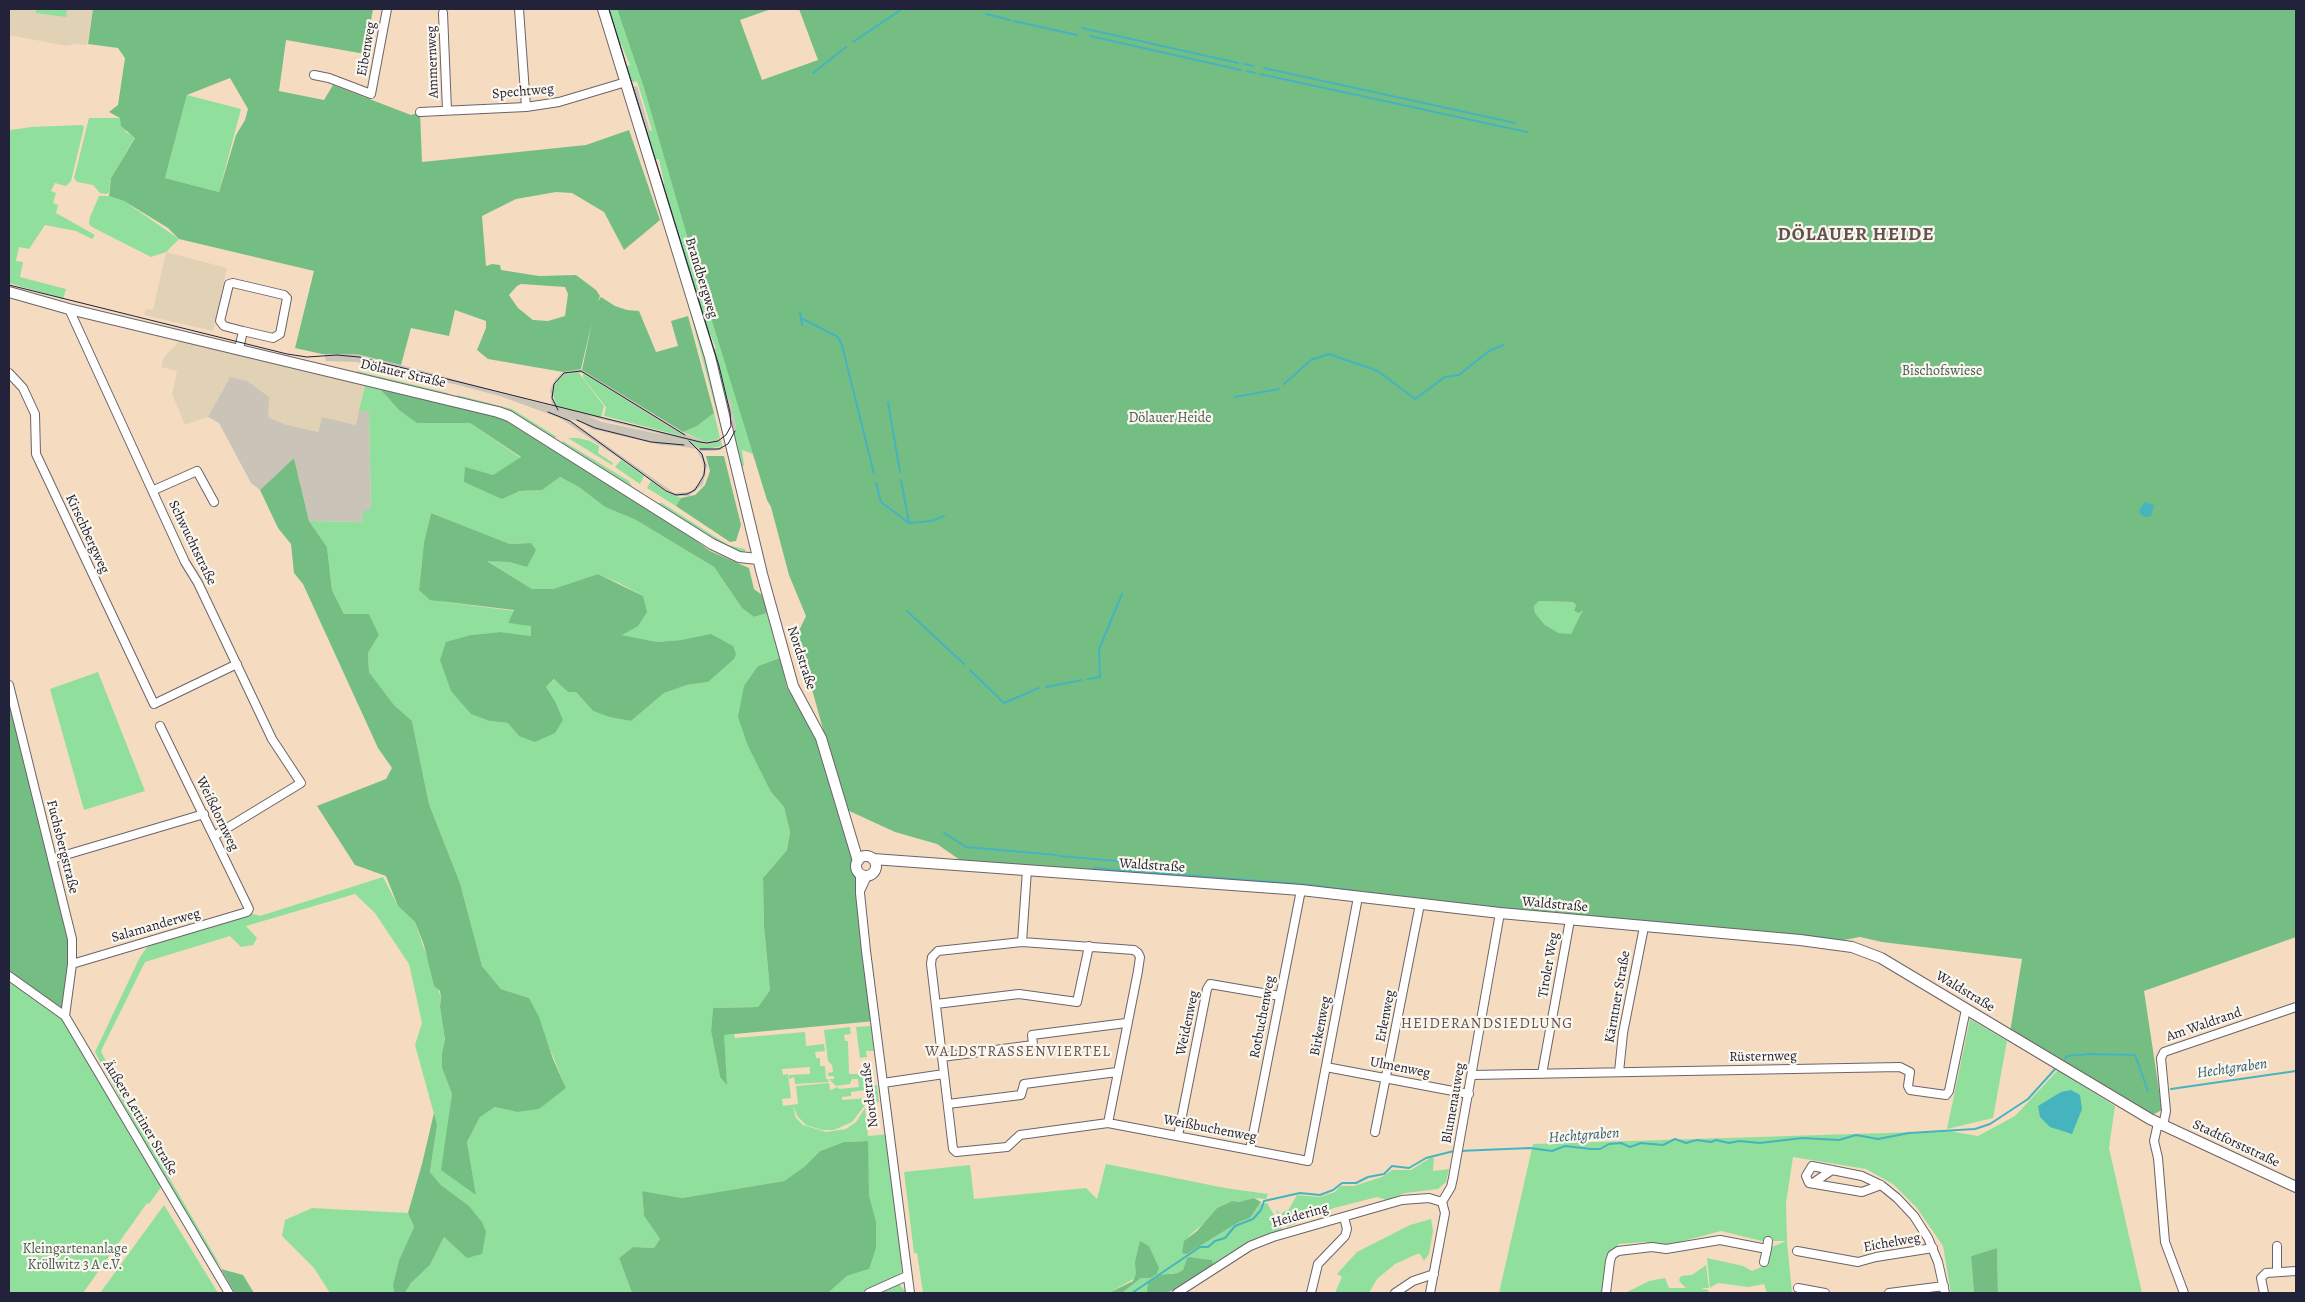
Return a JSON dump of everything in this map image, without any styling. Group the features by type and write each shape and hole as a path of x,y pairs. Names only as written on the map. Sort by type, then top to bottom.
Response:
{"main road":[{"name":"Brandbergweg","path":"603,9 710,357 758,559"},
{"name":"Dölauer Straße","path":"9,292 69,309 452,400 510,416 712,544 739,557 758,559"},
{"name":"Nordstraße","path":"758,559 793,686 821,736 854,848 868,861 857,868 864,875"},
{"name":"Waldstraße","path":"868,861 897,860 1301,890 1500,913 1815,941 1852,947 1881,958 2161,1125"},
{"path":"864,875 875,872 868,861"},
{"name":"Stadtforststraße","path":"2161,1125 2296,1187"}],"street":[{"name":"Eibenweg","path":"314,75 329,78 371,94 387,9"},
{"path":"519,9 526,107"},
{"name":"Ammernweg","path":"444,13 447,110"},
{"name":"Spechtweg","path":"420,112 526,107 559,102 626,82"},
{"path":"233,283 276,293 287,298 280,334 277,337 243,331 224,326 220,321 229,284 233,283"},
{"name":"Schwuchtstraße","path":"69,309 154,490 185,562 198,583 272,739 302,782 214,836"},
{"path":"239,349 243,331"},
{"name":"Kirschbergweg","path":"9,373 23,388 35,414 36,454 154,704 237,664"},
{"path":"154,490 197,471 214,502"},
{"name":"Fuchsbergstraße","path":"9,685 72,939 72,964 65,1016"},
{"name":"Weißdornweg","path":"160,726 249,909 247,912"},
{"path":"52,858 204,814"},
{"path":"1022,942 1027,870"},
{"name":"Nordstraße","path":"864,875 860,893 882,1083 910,1293"},
{"name":"Rotbuchenweg","path":"1250,1150 1301,890"},
{"name":"Birkenweg","path":"1308,1160 1358,897"},
{"name":"Erlenweg","path":"1375,1132 1420,904"},
{"name":"Salamanderweg","path":"72,964 247,912"},
{"name":"Blumenauweg","path":"1430,1293 1445,1213 1442,1202 1451,1187 1500,913"},
{"name":"Tiroler Weg","path":"1542,1074 1570,920"},
{"name":"Kärntner Straße","path":"1619,1072 1623,1033 1644,927"},
{"path":"1108,1123 1140,957 1138,953 1134,950 1022,942 938,951 932,957 931,964 948,1104 1021,1095 1024,1084 1117,1072"},
{"path":"936,1004 1024,994 1077,1002 1089,946"},
{"name":"Äußere Lettiner Straße","path":"9,976 65,1016 229,1293"},
{"name":"Weidenweg","path":"1178,1136 1207,989 1210,984 1280,996"},
{"name":"Am Waldrand","path":"2184,1293 2165,1242 2158,1158 2154,1140 2166,1111 2160,1058 2164,1052 2296,1007"},
{"name":"Rüsternweg","path":"1472,1076 1900,1067 1910,1072 1908,1086 1910,1090 1946,1095 1949,1091 1966,1009"},
{"path":"942,1058 1033,1044 1032,1035 1126,1023"},
{"name":"Ulmenweg","path":"1326,1067 1469,1094"},
{"path":"882,1083 944,1074"},
{"name":"Weißbuchenweg","path":"948,1104 953,1150 956,1152 1008,1147 1020,1135 1108,1123 1308,1160"},
{"path":"1881,1185 1862,1192 1806,1180 1808,1169 1812,1166 1867,1178 1881,1185 1914,1216 1933,1248 1944,1289 1889,1293"},
{"path":"1813,1183 1832,1170"},
{"name":"Heidering","path":"1177,1293 1250,1246 1279,1234 1410,1199 1429,1198 1442,1202"},
{"path":"1311,1293 1318,1264 1346,1234 1344,1217"},
{"path":"1606,1293 1610,1261 1612,1255 1618,1251 1649,1247 1666,1249 1720,1240 1767,1245 1764,1262"},
{"path":"2277,1246 2277,1271"},
{"name":"Eichelweg","path":"1797,1250 1858,1262 1876,1256 1933,1248"},
{"path":"2264,1293 2261,1278 2266,1273 2296,1271"},
{"path":"1394,1293 1413,1281 1434,1274"},
{"path":"869,1293 907,1276"},
{"path":"1798,1288 1826,1293"}],"shaded area":[{"path":"9,9 93,9 87,45 74,44 67,46 9,35"},
{"path":"637,86 650,131 646,132 633,87"},
{"path":"166,252 227,268 213,331 144,315 146,309 153,310"},
{"path":"180,337 365,382 356,425 322,417 318,432 284,424 268,417 230,377 208,417 185,425 172,394 177,371 161,367 164,357 179,341"},
{"path":"324,354 357,354 552,406 550,390 555,380 563,372 581,369 685,434 706,442 720,438 719,442 708,445 693,442 699,448 714,449 722,446 723,449 701,451 707,465 703,484 689,496 674,496 560,418 500,396 458,385 356,362 326,361","holes":["569,373 583,373 684,437 557,407 553,398 557,381","587,416 664,435 602,422","569,419 580,422 592,429 661,445 696,449 704,469 701,481 690,492 674,493"]},
{"path":"230,377 247,381 269,397 268,417 284,424 318,432 322,417 356,425 359,410 369,411 371,510 363,522 309,521 294,458 260,490 251,483 219,423 208,417"},
{"path":"730,398 736,427 733,439 732,418 730,428 725,399"}],"green space":[{"path":"36,9 67,9 66,17 36,13"},
{"path":"93,9 373,9 365,54 286,40 279,91 324,100 333,85 411,115 420,112 422,162 586,145 629,130 660,220 624,250 604,212 572,193 556,192 516,199 482,216 486,266 492,264 500,265 501,270 539,276 576,275 596,290 600,296 598,301 601,297 615,306 639,311 656,352 678,346 671,321 688,316 714,413 697,426 683,432 582,370 592,322 581,369 563,372 488,359 477,350 486,328 486,321 455,310 449,336 411,328 401,365 357,354 322,354 295,348 314,271 179,239 168,228 124,201 109,196 111,178 135,138 121,126 120,118 109,112 118,105 125,58 118,48 88,44","holes":["230,78 248,109 245,120 236,135 219,192 165,178 187,95","521,284 565,287 568,294 565,316 548,321 533,320 518,308 509,295"]},
{"path":"607,9 617,9 644,88 753,454 742,450 744,465 741,469 733,439 736,427 730,398 725,399 712,350 716,348 710,334 707,334 661,184 664,183 659,159 653,160 644,132 652,130 637,81 629,83 625,67 630,65 621,44 618,46"},
{"name":"Dölauer Heide","path":"617,9 771,9 740,20 762,80 818,60 799,9 2296,9 2296,937 2144,991 2162,1110 2152,1115 2010,1032 2022,959 1882,942 1860,937 1838,941 1506,912 1300,887 960,860 937,844 895,832 845,809 797,635 806,616 789,575 771,507 767,500 709,311 644,88","holes":["1539,601 1573,602 1576,605 1574,611 1579,613 1583,610 1571,634 1559,633 1545,625 1535,613 1534,606"]},
{"path":"187,95 241,109 219,192 165,178"},
{"path":"89,118 120,118 126,132 135,137 111,178 107,194 100,193 93,185 77,182 74,178"},
{"path":"82,125 84,127 71,181 66,186 55,183 51,191 56,193 53,203 58,205 56,213 95,235 92,239 76,231 45,225 29,249 19,247 16,261 23,262 20,277 66,289 63,299 9,283 9,133 10,130 32,127"},
{"path":"99,196 109,196 124,201 179,239 166,252 151,257 92,227 89,224 90,217"},
{"path":"687,301 691,304 726,433 723,436"},
{"path":"357,371 448,393 448,394 356,374"},
{"path":"578,372 604,406 601,417 556,407 553,392 557,381 566,374"},
{"path":"583,373 685,437 604,416 606,407 583,378"},
{"path":"365,385 378,387 399,410 448,423 470,423 521,458 493,475 502,499 520,491 542,490 560,477 579,487 605,507 636,520 714,567 742,608 754,617 767,613 780,658 758,666 771,792 784,807 790,832 787,850 763,878 764,926 770,990 758,1007 713,1008 711,1031 720,1077 727,1084 723,1035 734,1034 735,1038 805,1032 806,1046 824,1044 825,1051 815,1052 816,1058 820,1058 820,1066 825,1066 826,1079 829,1082 795,1084 794,1077 789,1079 789,1075 810,1074 810,1067 782,1069 783,1075 788,1074 791,1098 782,1099 783,1106 798,1104 796,1086 829,1083 830,1090 838,1087 839,1089 859,1087 858,1079 852,1079 850,1084 836,1086 829,1079 834,1079 834,1076 828,1076 828,1073 833,1072 832,1065 828,1061 824,1030 850,1027 851,1034 844,1035 845,1041 848,1041 849,1074 858,1074 860,1077 861,1069 871,1068 869,1075 864,1075 864,1078 867,1078 867,1086 877,1085 879,1102 865,1105 852,1122 834,1130 822,1130 806,1125 798,1117 793,1106 796,1118 803,1125 826,1132 846,1129 856,1122 865,1108 868,1136 889,1134 902,1272 869,1293 828,1293 847,1276 869,1269 876,1221 869,1195 867,1141 844,1142 820,1151 804,1167 784,1181 682,1198 642,1191 644,1216 660,1239 654,1248 633,1247 619,1258 632,1293 405,1293 411,1283 430,1265 444,1237 468,1258 468,1205 441,1185 430,1172 437,1125 415,1045 422,1023 409,964 375,913 355,894 246,926 257,938 253,945 241,947 230,936 145,962 101,1051 129,1109 223,1270 205,1247 153,1159 95,1052 140,957 151,942 247,912 260,916 383,877 398,906 415,922 441,998 440,1007 445,1041 442,1053 442,1068 452,1094 449,1117 476,1195 467,1142 480,1117 495,1107 517,1112 566,1088 529,998 501,989 482,966 460,883 429,804 412,721 394,705 369,672 368,653 379,635 369,614 344,614 332,590 327,547 309,521 363,522 363,510 371,510 369,412 359,410","holes":["431,513 510,544 531,543 527,567 509,562 486,560 532,589 553,589 598,574 643,596 621,635 657,642 681,640 708,682 687,685 664,693 631,721 593,711 576,692 568,692 555,679 546,687 555,701 509,723 490,721 471,635 500,632 531,636 531,625 508,623 515,611 444,602 419,590 424,542","867,1090 868,1098 842,1100 842,1097 851,1096 851,1092"]},
{"path":"378,387 498,412 640,500 710,551 749,568 754,589 762,595 767,613 754,617 742,608 714,567 636,520 605,507 579,487 560,477 542,490 520,491 502,499 464,482 465,467 493,475 521,457 470,423 417,423 399,410"},
{"path":"457,395 512,409 557,437 553,438 457,397"},
{"path":"714,413 720,438 706,442 683,432 697,426"},
{"path":"568,438 590,441 599,446 598,453 613,463 612,465"},
{"path":"689,440 708,445 721,440 722,446 707,449 699,448"},
{"path":"563,441 629,481 634,491 561,444"},
{"path":"706,456 724,456 741,525 736,541 730,542 676,506 681,498 695,495 705,485 710,471"},
{"path":"294,458 309,521 327,547 332,590 344,614 369,614 379,635 368,653 369,672 394,705 412,721 429,804 460,883 482,966 501,989 529,998 539,1017 553,1059 566,1088 539,1109 517,1112 495,1107 480,1117 467,1142 476,1195 441,1170 452,1094 442,1068 442,1053 445,1040 440,1007 440,991 434,986 424,945 415,922 398,906 386,876 355,865 317,806 386,779 392,768 378,748 303,584 294,573 291,544 278,528 260,490"},
{"path":"621,460 644,476 640,484 615,467"},
{"path":"651,481 666,492 681,498 676,506 647,488"},
{"path":"656,503 662,503 728,545 745,549 745,552 733,551"},
{"path":"431,513 510,544 531,543 536,550 527,567 509,562 487,561 532,589 553,589 598,574 643,596 647,612 638,626 622,635 657,642 681,640 711,634 733,646 736,654 734,659 708,682 687,685 664,693 631,721 593,711 576,692 568,692 554,679 546,687 555,701 563,720 555,733 535,742 519,736 508,723 490,721 471,714 451,691 440,660 446,642 471,635 500,632 531,636 531,626 508,623 514,610 430,600 419,590 424,542"},
{"path":"1539,601 1573,602 1576,605 1574,612 1584,608 1571,635 1559,633 1545,625 1535,613 1534,606"},
{"path":"780,658 787,688 817,734 855,856 875,1021 724,1035 727,1085 720,1077 711,1031 713,1008 758,1007 770,990 764,926 763,878 787,850 790,832 784,807 771,792 748,746 738,717 744,686 758,666"},
{"path":"98,672 145,791 84,810 50,689"},
{"path":"9,685 72,939 64,1015 9,972"},
{"name":"Kleingartenanlage Kröllwitz 3 A e.V.","path":"9,976 65,1016 87,1053 67,1080 85,1056 162,1186 149,1204 147,1203 83,1293 9,1293"},
{"path":"1970,1019 2007,1041 1993,1118 1947,1129"},
{"path":"871,1026 874,1051 866,1051 867,1057 860,1058 856,1027"},
{"path":"2058,1070 2115,1106 2109,1148 2142,1293 1998,1293 1997,1248 1971,1256 1974,1293 1951,1293 1943,1246 1917,1208 1893,1184 1866,1169 1793,1157 1786,1203 1787,1241 1792,1293 1767,1293 1764,1284 1748,1287 1718,1283 1710,1288 1707,1258 1743,1266 1752,1271 1764,1266 1767,1249 1786,1241 1762,1241 1721,1231 1664,1246 1650,1245 1645,1242 1618,1244 1619,1249 1610,1251 1602,1293 1499,1293 1533,1144 1948,1131 1978,1136 2015,1116"},
{"path":"434,1113 437,1125 430,1172 441,1185 468,1205 482,1222 486,1232 482,1254 467,1258 444,1237 430,1265 411,1283 405,1293 394,1293 393,1285 399,1260 414,1227 408,1213"},
{"path":"868,1141 869,1195 876,1221 876,1248 869,1269 847,1276 828,1293 632,1293 619,1258 633,1247 654,1248 660,1239 644,1216 642,1191 682,1198 784,1181 804,1167 820,1151 844,1142"},
{"path":"1430,1158 1434,1158 1433,1171 1449,1169 1446,1182 1438,1189 1405,1193 1387,1200 1377,1197 1334,1208 1287,1227 1276,1211 1280,1214 1289,1209 1297,1195 1320,1197 1335,1192 1340,1186 1354,1186 1382,1177 1392,1170 1411,1170"},
{"path":"1106,1164 1225,1188 1268,1194 1266,1199 1254,1198 1239,1202 1232,1201 1217,1208 1189,1236 1187,1254 1239,1222 1250,1218 1260,1204 1267,1203 1283,1230 1248,1245 1209,1270 1212,1260 1190,1257 1187,1259 1183,1270 1178,1273 1171,1273 1147,1292 1142,1293 1122,1293 1141,1278 1151,1278 1157,1274 1158,1268 1149,1246 1137,1277 1109,1293 923,1293 917,1253 914,1253 904,1172 970,1165 974,1199 1086,1188 1097,1199"},
{"path":"1254,1198 1261,1202 1250,1218 1239,1222 1187,1254 1182,1253 1184,1241 1197,1231 1217,1208 1232,1201 1239,1202"},
{"path":"164,1205 218,1293 100,1293"},
{"path":"312,1208 408,1213 414,1227 399,1260 393,1285 394,1293 330,1293 314,1268 282,1236 285,1220"},
{"path":"1431,1219 1433,1231 1429,1254 1424,1261 1420,1254 1417,1254 1395,1264 1377,1279 1369,1293 1335,1293 1342,1277 1337,1274 1357,1252 1410,1225"},
{"path":"1140,1241 1149,1246 1159,1268 1157,1274 1151,1278 1141,1278 1122,1293 1109,1293 1133,1281 1136,1274 1135,1262"},
{"path":"1997,1248 1998,1293 1974,1293 1971,1256"},
{"path":"1187,1258 1212,1260 1213,1265 1186,1285 1166,1293 1142,1293 1147,1292 1148,1283 1160,1275 1178,1273 1183,1270"},
{"path":"1706,1265 1709,1288 1686,1288 1679,1280 1681,1276 1692,1275"},
{"path":"221,1269 243,1275 254,1293 235,1293"},
{"path":"1665,1278 1669,1288 1701,1288 1708,1290 1709,1293 1625,1293 1649,1281"},
{"path":"898,1283 907,1293 874,1293"}],"water":[{"path":"2145,502 2154,505 2151,516 2141,515 2139,510"},
{"path":"2071,1090 2080,1095 2082,1109 2072,1134 2050,1127 2040,1117 2038,1106 2061,1092"}],"waterway":[{"path":"853,42 902,9"},
{"path":"986,14 1010,20"},
{"path":"1014,21 1077,35"},
{"path":"1082,28 1238,63"},
{"path":"1090,36 1241,70"},
{"path":"813,73 846,47"},
{"path":"1244,64 1254,66"},
{"path":"1264,68 1515,123"},
{"path":"1247,71 1255,73"},
{"path":"1260,74 1527,132"},
{"path":"800,312 801,318 838,337 842,345 874,474"},
{"path":"801,318 802,325"},
{"path":"1284,384 1311,360 1329,354 1378,371 1415,399 1445,377 1459,375 1489,351 1503,345"},
{"path":"1235,397 1279,389"},
{"path":"888,402 900,472"},
{"path":"901,480 909,523"},
{"path":"876,483 881,502 909,523 932,521 944,516"},
{"path":"1088,679 1100,677 1099,649 1122,594"},
{"path":"907,611 964,664"},
{"path":"970,670 1004,703 1039,688"},
{"path":"1046,687 1082,680"},
{"path":"944,833 966,847 1057,855"},
{"path":"1060,856 1151,864"},
{"path":"1094,868 1298,884"},
{"path":"1301,884 1356,891"},
{"path":"1588,916 1698,926"},
{"path":"1800,935 1833,939"},
{"name":"Hechtgraben","path":"2065,1059 2067,1056 2091,1054 2135,1055 2148,1091"},
{"name":"Hechtgraben","path":"1459,1151 1530,1148 1552,1151 1565,1146 1600,1149 1609,1144 1621,1143 1630,1147 1641,1143 1663,1145 1675,1139 1686,1143 1697,1140 1711,1142 1716,1140 1729,1143 1739,1141 1760,1143 1802,1138 1839,1140 1856,1135 1878,1139 1909,1133 1975,1129 1990,1124 2028,1099 2056,1068"},
{"name":"Hechtgraben","path":"2171,1089 2296,1071"},
{"name":"Hechtgraben","path":"1132,1293 1200,1247 1208,1247 1215,1241 1225,1238 1235,1226 1253,1219 1261,1210 1264,1201 1300,1193 1320,1195 1333,1190 1342,1183 1356,1183 1368,1177 1384,1174 1392,1166 1409,1168 1426,1158 1454,1151"}],"tram line":[{"path":"9,285 287,354 307,357 337,355 359,357 700,442 718,441 726,435 731,426 730,412 719,366 609,9"},
{"path":"558,410 552,398 554,384 564,373 581,371 685,435"},
{"path":"548,412 570,421 666,491 676,495 687,494 695,490 704,475 705,465 702,454 689,441"},
{"path":"577,420 595,428 651,442 684,445"},
{"path":"700,449 719,449 728,444 735,431"}],"district":[{"name":"DÖLAUER HEIDE","path":"1856,235"},
{"name":"HEIDERANDSIEDLUNG","path":"1487,1024"},
{"name":"WALDSTRASSENVIERTEL","path":"1018,1052"}],"park label":[{"name":"Bischofswiese","path":"1942,372"}]}
